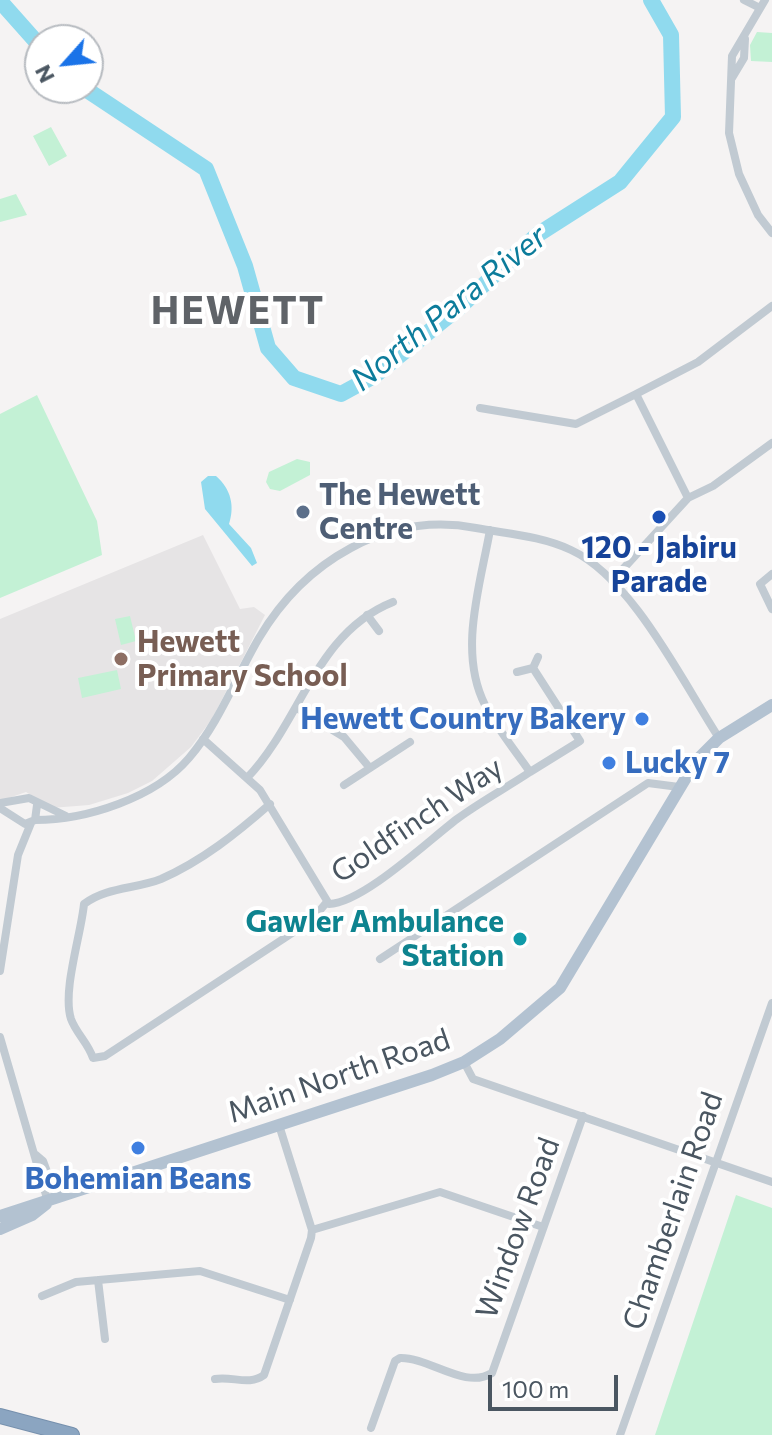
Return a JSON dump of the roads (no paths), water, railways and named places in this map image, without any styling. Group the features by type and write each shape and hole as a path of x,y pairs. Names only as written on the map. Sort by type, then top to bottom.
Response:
{"highway":[{"path":"0,1416 72,1435"}],"main road":[{"name":"Main North Road","path":"0,1216 464,1062 521,1024 560,988 696,761 719,738 772,705"},
{"name":"Main North Road","path":"0,1229 32,1215 52,1201"}],"street":[{"path":"744,0 763,4 746,34 744,58 732,78 729,133 739,174 758,215 772,233"},
{"path":"480,408 576,424 698,362 772,306"},
{"path":"636,394 688,498"},
{"path":"612,581 688,498 713,486 772,443"},
{"path":"66,816 37,805 29,798 0,806 14,819 33,822 66,816 107,807 137,795 187,761 203,739 268,623 298,585 319,567 371,537 406,528 454,524 537,538 570,550 612,581 635,607 719,738"},
{"name":"Goldfinch Way","path":"203,739 247,778 270,804 326,903 341,901 394,869 456,820 530,772 485,705 474,668 474,619 490,530"},
{"path":"772,574 760,584 772,609"},
{"path":"247,778 270,755 337,641 367,615 393,602"},
{"path":"367,615 379,631"},
{"path":"533,668 538,657"},
{"path":"530,772 580,741 533,668"},
{"path":"517,672 533,668"},
{"path":"297,708 344,737 369,767"},
{"path":"344,785 410,742"},
{"path":"380,959 648,783 679,787"},
{"path":"0,971 18,855 12,807 19,799"},
{"path":"270,804 219,846 160,879 93,897 84,904 69,1009 75,1029 88,1044 93,1058 99,1058 312,920 326,903"},
{"path":"18,855 37,805"},
{"name":"Chamberlain Road","path":"620,1435 772,1003"},
{"path":"762,1034 772,1037"},
{"path":"0,1037 36,1155 35,1165 52,1201"},
{"path":"464,1062 473,1079 772,1182"},
{"name":"Window Road","path":"371,1428 395,1361 400,1358 467,1377 481,1378 492,1373 583,1116"},
{"path":"215,1379 229,1377 250,1382 264,1375 312,1230 279,1125"},
{"path":"312,1230 440,1192 543,1227"},
{"path":"42,1296 60,1286 200,1271 290,1300"},
{"path":"98,1280 105,1339"}],"water":[{"path":"208,476 216,476 228,492 232,511 229,524 251,548 257,563 252,566 205,509 201,482"}],"waterway":[{"name":"North Para River","path":"104,101 206,169 245,266 268,348 294,378 341,394 374,376 461,306 537,235 620,182 673,117 671,35 651,0"},
{"name":"North Para River","path":"0,1 24,28"}],"place":[{"name":"The Hewett Centre","path":"303,512"},
{"name":"120 - Jabiru Parade","path":"659,517"},
{"name":"Hewett Primary School","path":"121,659"},
{"name":"Hewett Country Bakery","path":"642,719"},
{"name":"Lucky 7","path":"609,763"},
{"name":"Gawler Ambulance Station","path":"520,939"},
{"name":"Bohemian Beans","path":"138,1148"}],"district":[{"name":"HEWETT","path":"238,311"}]}
